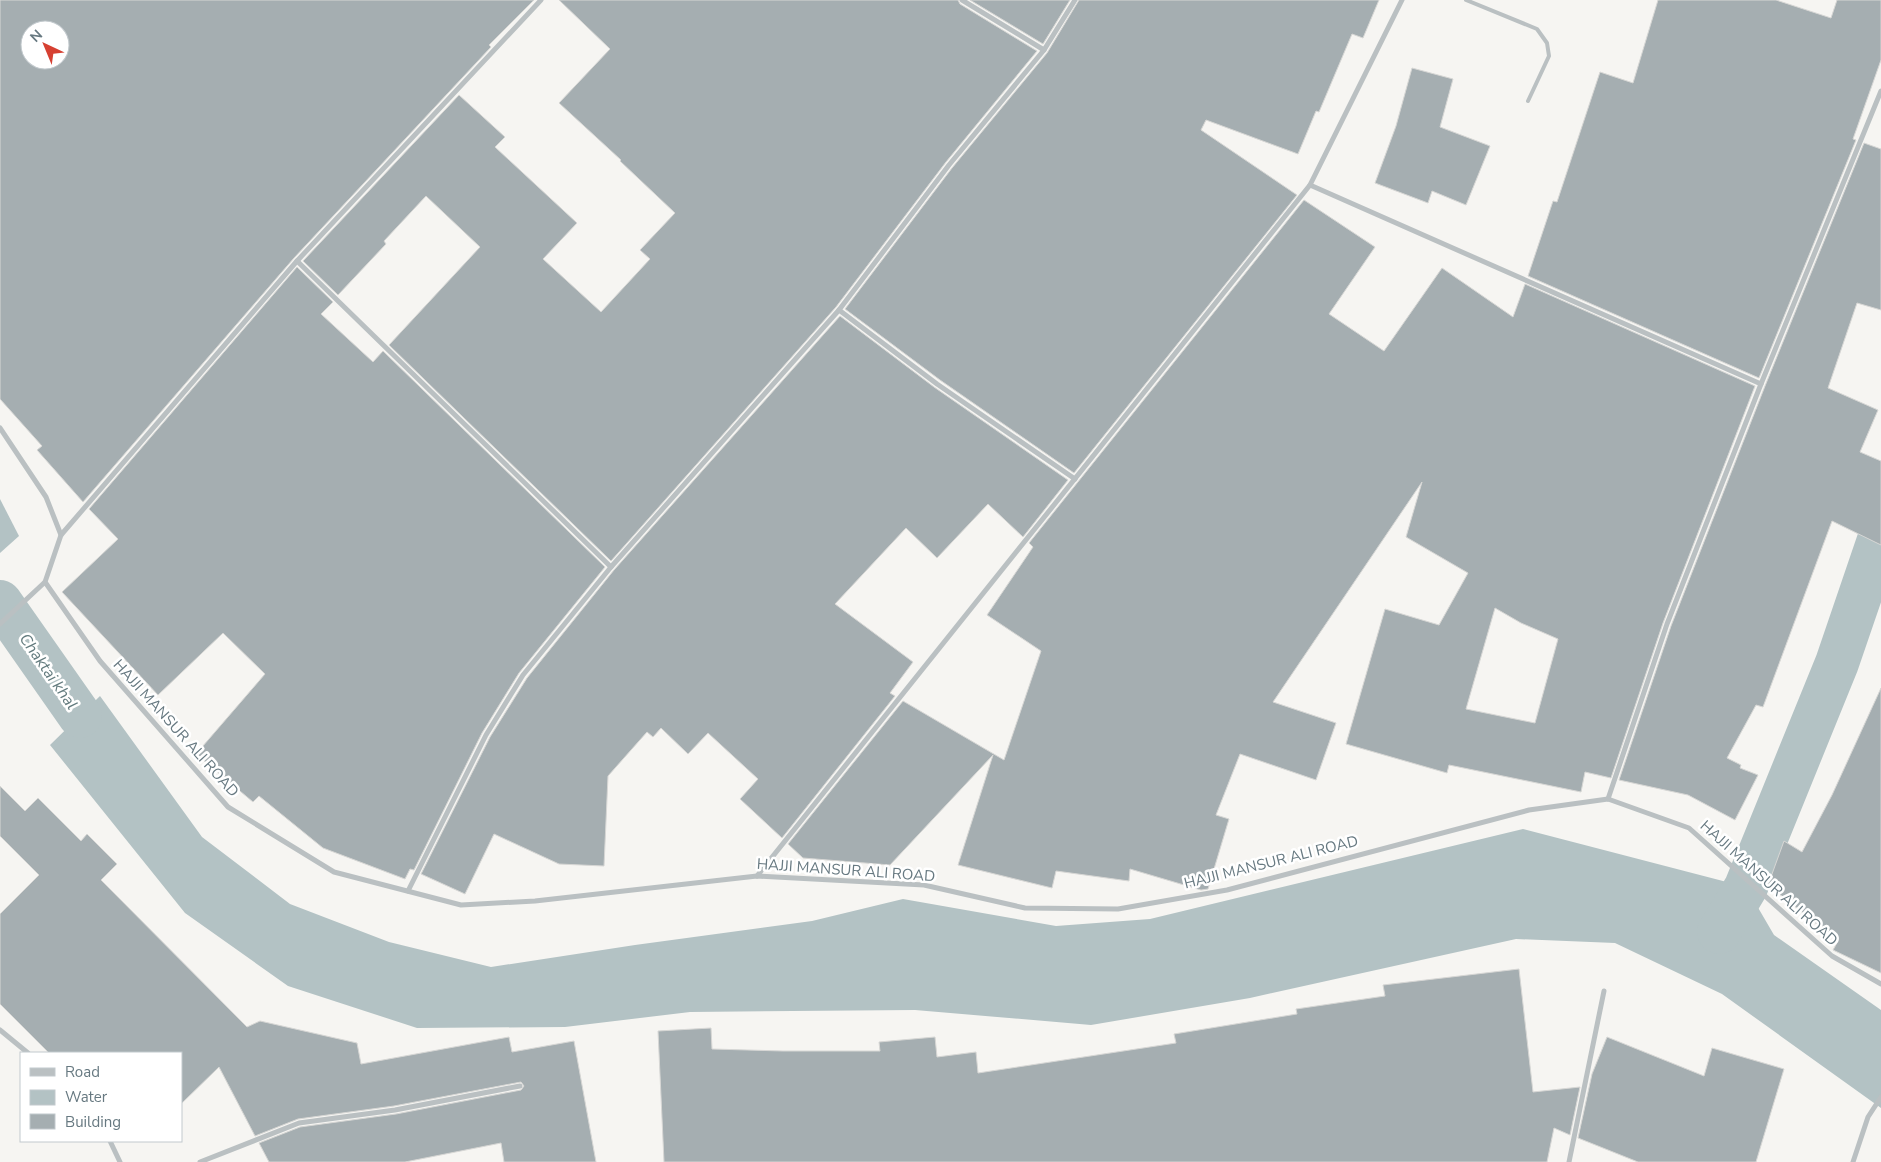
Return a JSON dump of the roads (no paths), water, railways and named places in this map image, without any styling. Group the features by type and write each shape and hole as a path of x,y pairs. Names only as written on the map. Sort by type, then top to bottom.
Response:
{"street":[{"path":"0,624 45,582 61,535 297,261 540,0"},
{"path":"962,0 1044,50"},
{"path":"408,891 486,735 523,675 611,567 839,310 949,165 1044,50 1075,0"},
{"path":"756,876 1310,185 1402,0"},
{"path":"1608,799 1667,624 1761,384 1881,91"},
{"path":"1310,185 1761,384"},
{"path":"297,261 611,567"},
{"path":"839,310 938,384 1075,479"},
{"path":"0,428 46,497 61,535"},
{"name":"HAJJI MANSUR ALI ROAD","path":"45,582 100,661 228,807 334,872 461,905 535,901 756,876 924,885 1025,908 1118,909 1226,890 1529,810 1608,799 1689,828 1832,956 1881,984"},
{"path":"1569,1162 1604,991"},
{"path":"0,1030 27,1052"},
{"path":"200,1162 299,1123 395,1110 520,1086"},
{"path":"1854,1162 1868,1117 1881,1097"},
{"path":"110,1142 120,1162"}],"lane":[{"path":"1466,0 1537,28 1547,43 1549,56 1528,101"}],"water":[{"path":"0,499 19,536 0,553"},
{"path":"100,696 202,837 290,904 389,942 491,967 812,921 903,899 1056,926 1150,919 1523,829 1746,887 1774,935 1881,1010 1881,1108 1722,994 1615,943 1516,939 1250,998 1091,1025 915,1010 690,1012 565,1027 417,1028 288,986 185,913 50,745"}],"waterway":[{"path":"1719,932 1746,887 1837,663 1881,534"},
{"name":"Chaktai khal","path":"0,602 80,716"}]}
